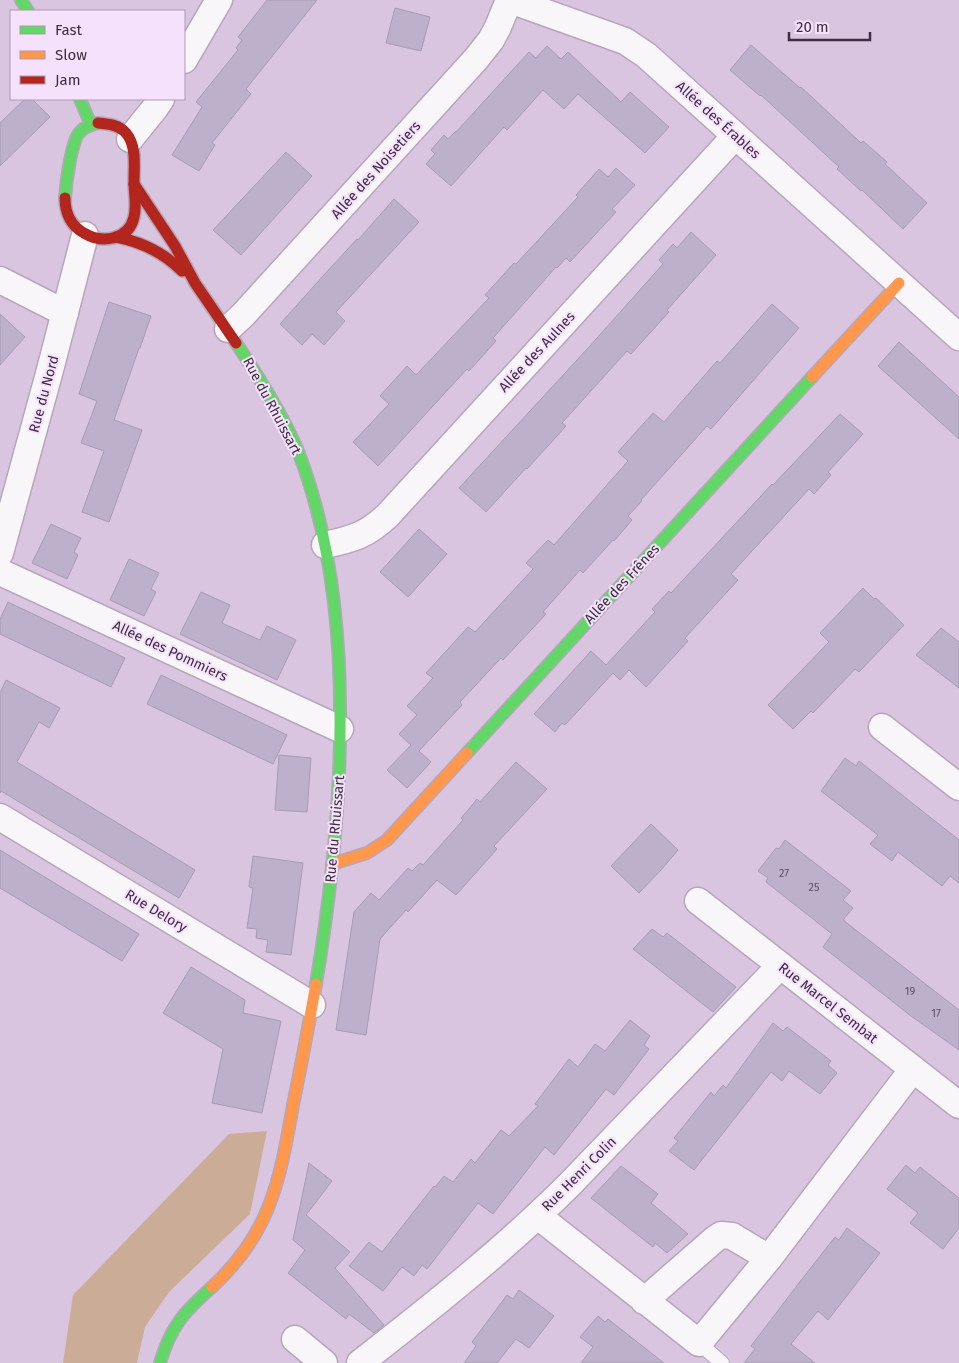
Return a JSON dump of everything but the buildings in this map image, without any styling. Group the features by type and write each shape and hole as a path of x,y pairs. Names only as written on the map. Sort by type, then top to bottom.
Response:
{"street":[{"path":"185,58 219,0"},
{"name":"Allée des Érables","path":"509,0 625,41 646,55 959,337"},
{"name":"Allée des Noisetiers","path":"228,330 243,316 476,60 491,40 509,0"},
{"path":"80,100 91,125"},
{"path":"130,138 160,100"},
{"path":"105,123 116,125 126,132 130,138 133,145 134,160 134,220 127,231 116,237 99,238 85,235 70,220 66,212 64,196 76,138 84,128 105,123"},
{"name":"Allée des Aulnes","path":"325,545 358,536 373,528 388,515 735,136"},
{"name":"Rue du Rhuissart","path":"134,184 168,235 196,285 257,373 290,435 308,479 325,545 335,609 340,729 339,789 320,964 281,1169 268,1212 262,1225 242,1256 177,1322 166,1341 160,1363"},
{"name":"Rue du Nord","path":"0,553 85,235"},
{"name":"Rue du Rhuissart","path":"116,237 142,243 160,252 169,258 196,285"},
{"path":"0,280 65,313"},
{"name":"Allée des Frênes","path":"332,864 362,856 386,840 899,283"},
{"name":"Allée des Pommiers","path":"0,572 340,729"},
{"path":"882,727 959,787"},
{"name":"Rue Delory","path":"0,817 312,1005"},
{"name":"Rue Marcel Sembat","path":"698,901 959,1105"},
{"name":"Rue Henri Colin","path":"360,1363 451,1292 538,1216 780,966"},
{"path":"538,1216 699,1343 770,1258 913,1069"},
{"path":"644,1301 721,1235 732,1236 770,1258"},
{"path":"295,1340 324,1363"}],"lane":[{"path":"699,1343 722,1363"}],"shaded area":[{"path":"267,1131 250,1214 169,1292 145,1327 137,1363 63,1363 73,1295 229,1134"}],"traffic: fast":[{"path":"21,0 27,10"},
{"path":"80,100 91,125"},
{"path":"65,198 66,183 77,137 84,128 98,123"},
{"path":"236,343 270,396 298,451 318,514 331,579 340,678 339,780 334,848 316,984"},
{"path":"467,753 812,377"},
{"path":"160,1363 169,1339 180,1320 212,1287"}],"traffic: slow":[{"path":"812,377 899,283"},
{"path":"332,864 367,853 387,840 467,753"},
{"path":"212,1287 249,1245 271,1201 284,1154 316,984"}],"traffic: jam":[{"path":"65,198 66,209 72,223 79,230 91,236 106,239 114,238 127,231 131,225 135,213 132,144 130,138 120,128 110,124 98,123"},
{"path":"134,184 175,246 195,283 236,343"},
{"path":"116,237 135,242 160,253 182,271"}]}
